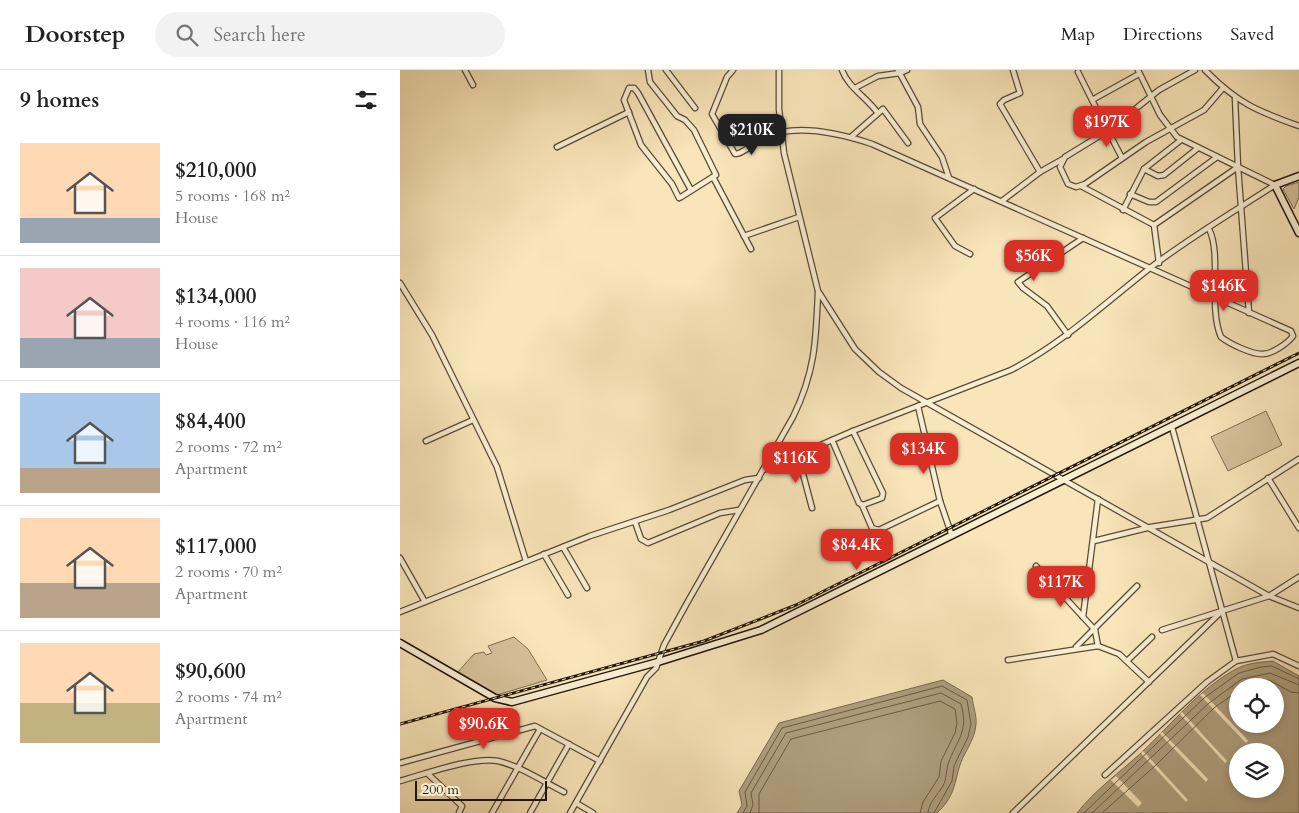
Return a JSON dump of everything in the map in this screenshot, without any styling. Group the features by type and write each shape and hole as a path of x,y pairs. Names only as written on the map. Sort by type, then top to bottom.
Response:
{"street":[{"path":"465,70 473,85"},
{"path":"648,70 650,82 677,116 685,120 694,130 716,170 714,177 751,249"},
{"path":"666,70 695,108"},
{"path":"733,70 727,77 712,114 735,154 740,154 763,138 780,131 828,132 872,144 1151,267 1215,297 1249,313 1290,331 1292,337 1264,354 1225,340 1219,333 1215,297 1213,240 1209,229"},
{"path":"779,70 780,131 818,291 844,335 866,360 879,372 928,403 1151,527 1269,596 1299,608"},
{"path":"842,70 847,81 864,96 877,112"},
{"path":"855,88 878,76 907,70"},
{"path":"1012,70 1020,94 1004,100 1000,104 1040,172"},
{"path":"1002,201 1040,172 1109,130 1151,97 1195,70"},
{"path":"1205,70 1235,98 1258,111 1299,126"},
{"path":"899,72 918,107 920,124 942,157 949,178"},
{"path":"1078,72 1122,158"},
{"path":"1092,100 1138,72 1169,128 1181,140 1275,185 1299,233"},
{"path":"691,190 638,92 632,88 627,90 624,96 641,145 672,184 679,198 714,177"},
{"path":"1065,157 1060,167 1066,180 1072,187 1081,186 1169,128 1204,110 1223,88"},
{"path":"1235,98 1249,313"},
{"path":"851,137 877,112 885,109 908,143"},
{"path":"557,147 629,112"},
{"path":"1123,210 1144,169 1181,140"},
{"path":"1144,169 1158,176 1164,175 1198,148"},
{"path":"1130,194 1148,202 1156,202 1217,157"},
{"path":"1154,225 1238,167"},
{"path":"763,470 853,431 1011,370 1068,334 1151,267 1275,185 1299,176"},
{"path":"1081,186 1154,225"},
{"path":"970,254 955,246 935,218 974,189"},
{"path":"744,236 799,217"},
{"path":"1154,225 1159,262"},
{"path":"1068,334 1047,306 1018,282 1082,238"},
{"path":"400,283 414,309 432,335 497,468 526,561"},
{"path":"570,813 647,677 656,668 664,645 793,417 809,380 816,346 818,291"},
{"path":"400,643 495,698 512,702 751,635 1299,363"},
{"path":"918,406 940,501 952,536"},
{"path":"426,441 473,420"},
{"path":"1172,427 1199,520 1236,661"},
{"path":"853,431 883,495 882,498 874,503 862,505"},
{"path":"832,440 856,498 862,505 872,528 879,530 940,501"},
{"path":"798,455 812,508"},
{"path":"1094,541 1151,527 1207,518 1299,459"},
{"path":"400,612 562,547 635,522 745,480 759,478"},
{"path":"1268,478 1299,528"},
{"path":"1083,617 1098,498"},
{"path":"635,522 641,539 648,543 720,514 739,510"},
{"path":"562,547 587,588"},
{"path":"544,554 568,595"},
{"path":"400,558 425,602"},
{"path":"1036,566 1095,630 1098,646"},
{"path":"1162,630 1269,596 1299,577"},
{"path":"1076,648 1137,586"},
{"path":"1013,813 1222,611"},
{"path":"1128,660 1152,637"},
{"path":"1008,660 1098,646 1119,654 1128,660 1149,682"},
{"path":"1105,775 1207,682 1236,661 1273,654 1299,666"},
{"path":"400,763 535,726 600,761"},
{"path":"492,813 540,729"},
{"path":"530,813 569,744"},
{"path":"400,781 483,760 499,762 517,769 564,792"},
{"path":"428,774 462,806 459,813"},
{"path":"576,804 593,813"}],"shaded area":[{"path":"1299,182 1299,197 1294,209 1283,189 1286,186"},
{"path":"1266,411 1282,445 1228,471 1211,437"},
{"path":"514,637 528,649 547,680 497,695 457,673 474,654 484,652 486,655 492,653 488,646"}],"water":[{"path":"1273,661 1299,676 1299,813 1077,813 1210,686 1240,667"},
{"path":"943,680 972,697 976,721 973,736 961,762 952,792 937,813 737,813 742,805 739,791 779,723"}],"pier":[{"path":"1203,693 1229,720 1229,725 1200,695"},
{"path":"1182,712 1227,761 1225,763 1180,714"},
{"path":"1162,732 1208,779 1206,782 1160,734"},
{"path":"1236,733 1241,733 1248,741 1246,743"},
{"path":"1143,751 1188,800 1186,802 1141,753"},
{"path":"1116,776 1142,803 1138,807 1111,780"}],"railway":[{"path":"400,724 704,641 796,605 1299,353"}]}
